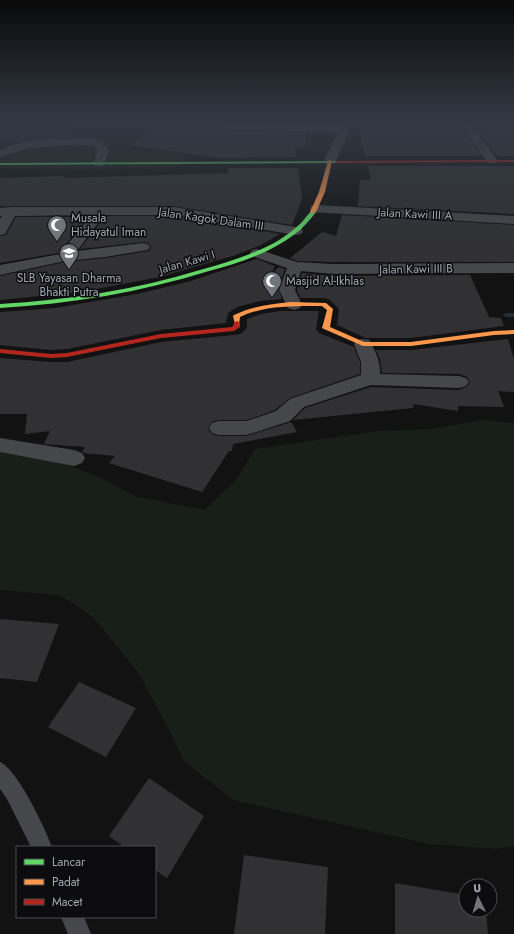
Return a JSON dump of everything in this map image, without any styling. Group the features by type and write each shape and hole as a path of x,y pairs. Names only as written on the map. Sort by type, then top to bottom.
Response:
{"street":[{"name":"Jalan Kawi I","path":"0,306 51,303 104,296 180,278 257,253 296,231 309,219 316,209 329,166"},
{"name":"Jalan Kawi III A","path":"316,209 514,220"},
{"name":"Jalan Kagok Dalam III","path":"0,231 6,212 101,210 174,211 296,231"},
{"path":"65,257 101,210"},
{"path":"0,270 65,257 101,254 143,247"},
{"name":"Jalan Kawi III B","path":"257,253 295,266 343,270 514,268"},
{"path":"294,305 287,290 295,266"},
{"path":"0,351 51,356 66,355 161,336 234,329 237,327 237,314 266,307 294,305 324,304 330,309 326,328 363,344 411,344 494,332 514,332"},
{"path":"363,344 372,369 372,376 369,379"},
{"path":"219,428 246,428 266,422 283,416 297,403 369,379 458,382"},
{"path":"0,445 74,458"}],"lane":[{"path":"0,772 14,792 41,846"},
{"path":"72,918 80,934"}],"shaded area":[{"path":"0,166 180,166 178,167 95,169 0,168"},
{"path":"482,420 514,423 514,846 496,849 429,844 233,800 184,761 138,672 93,617 60,595 0,590 0,451 62,463 97,476 137,497 205,510 235,481 255,449 378,431 432,429"}],"building":[{"path":"368,166 514,166 514,214 358,206 360,180 371,180"},
{"path":"228,168 298,168 302,199 292,225 174,206 0,206 0,178 65,176 64,178 228,173"},
{"path":"342,215 514,225 514,262 333,262 297,261 290,258 322,232 336,236"},
{"path":"105,216 174,216 280,234 261,245 236,255 160,277 81,292 0,300 0,276 65,262 105,258 149,251 151,248 149,243 143,242 80,249"},
{"path":"16,217 88,217 59,253 0,263 0,236 6,235"},
{"path":"257,259 275,266 272,273 279,267 285,269 278,289 282,299 260,301 237,307 228,313 226,323 161,330 67,349 51,350 0,345 0,312 55,308 137,294 191,281"},
{"path":"302,273 333,276 470,275 489,317 501,318 504,326 411,338 366,338 337,325 339,309 330,300 324,298 300,298 297,290"},
{"path":"280,311 319,311 316,329 319,333 354,347 360,362 360,374 290,398 275,410 259,416 246,420 219,420 212,422 208,429 212,434 219,436 246,436 291,422 297,432 233,444 232,451 229,451 202,492 109,463 115,456 84,453 82,452 85,447 44,444 50,431 25,434 27,414 0,414 0,358 67,362 161,342 241,334 247,328 247,319 261,314"},
{"path":"508,339 514,359 514,392 498,391 504,407 458,406 458,411 413,404 413,408 293,420 305,408 371,387 459,390 466,387 470,383 467,377 459,374 382,373 380,360 376,350 411,350"},
{"path":"0,619 59,624 37,682 0,678"},
{"path":"79,682 136,708 106,757 48,727"},
{"path":"149,778 204,816 167,878 156,871 156,846 123,846 109,836"},
{"path":"244,855 328,867 325,934 234,934"},
{"path":"395,883 458,894 458,918 487,918 488,934 395,934"}],"waterway":[{"path":"506,315 514,315"}],"traffic: fast":[{"path":"0,306 54,302 108,294 188,276 241,259 269,248 294,233 313,212"}],"traffic: slow":[{"path":"313,212 322,192 329,166"},
{"path":"237,323 236,316 267,306 324,304 330,309 326,328 363,344 411,344 494,333 514,332"}],"traffic: jam":[{"path":"0,351 51,356 67,355 161,336 234,329 237,327 237,323"}],"place":[{"name":"Musala Hidayatul Iman","path":"57,242"},
{"name":"SLB Yayasan Dharma Bhakti Putra","path":"69,270"},
{"name":"Masjid Al-Ikhlas","path":"272,298"}]}
